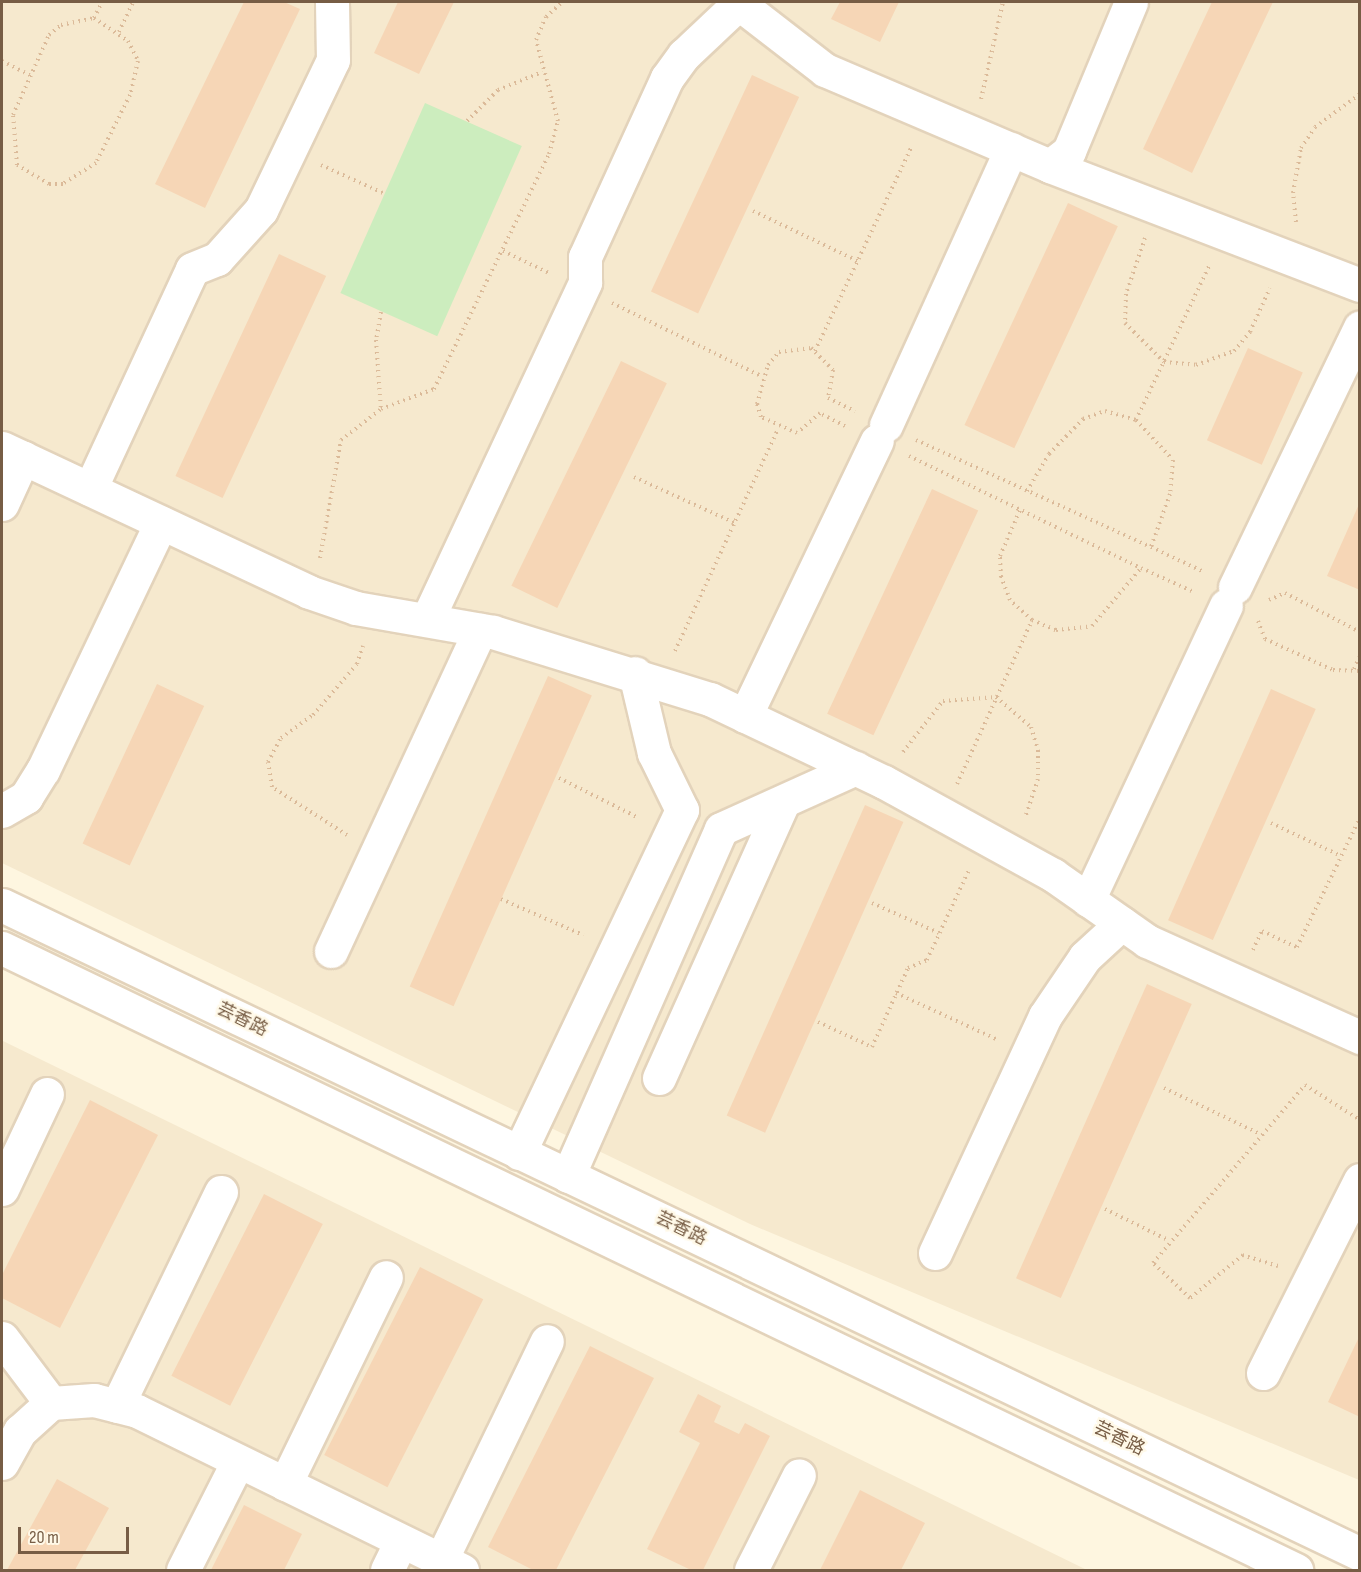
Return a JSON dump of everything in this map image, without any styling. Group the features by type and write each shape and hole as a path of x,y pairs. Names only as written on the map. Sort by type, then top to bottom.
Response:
{"street":[{"path":"90,489 192,269 218,259 242,238 290,151 333,60 332,2"},
{"path":"1050,165 1069,151 1131,2"},
{"path":"427,620 582,288 585,257 667,78 684,55 749,7 825,70 973,134 1359,285"},
{"path":"745,716 881,433 1011,149"},
{"path":"1088,900 1359,327"},
{"path":"2,504 12,453 309,592 375,611 480,630 648,677 745,716 870,775 998,845 1122,923 1237,983 1359,1037"},
{"path":"2,811 26,798 44,770 161,523"},
{"path":"331,951 480,630"},
{"path":"519,1153 676,822 654,753 648,677"},
{"path":"676,822 721,829 783,802 870,775"},
{"path":"659,1078 783,802"},
{"path":"568,1176 721,829"},
{"name":"芸香路","path":"2,905 1359,1554"},
{"path":"935,1253 1028,1054 1085,957 1122,923"},
{"path":"2,948 1296,1570"},
{"path":"2,1189 48,1094"},
{"path":"1263,1373 1359,1180"},
{"path":"117,1406 221,1192"},
{"path":"285,1484 386,1277"},
{"path":"2,1338 51,1402"},
{"path":"2,1463 20,1431 51,1402 94,1400 117,1406 238,1461 451,1565 547,1341"},
{"path":"183,1570 238,1461"},
{"path":"751,1570 799,1475"},
{"path":"387,1570 401,1541"}],"path":[{"path":"94,18 102,2"},
{"path":"119,32 133,2"},
{"path":"309,592 317,572 341,440 381,409 434,389 557,133 542,72 538,29 562,2"},
{"path":"973,134 1003,2"},
{"path":"94,18 119,32 138,62 130,95 96,163 63,184 27,174 12,153 13,115 49,35 61,25 94,18"},
{"path":"2,61 30,75"},
{"path":"467,122 498,90 542,72"},
{"path":"1156,207 1124,310 1132,336 1164,362 1196,365 1234,351 1250,332 1293,259 1293,193 1301,148 1315,127 1359,94"},
{"path":"815,351 927,114"},
{"path":"290,151 383,194"},
{"path":"753,211 858,261"},
{"path":"1136,420 1224,232"},
{"path":"502,251 763,377"},
{"path":"381,312 376,340 381,409"},
{"path":"1151,547 1170,494 1173,460 1136,420 1105,411 1083,419 1049,454 1027,491 1151,547 1231,597 1267,601 1285,593 1359,632"},
{"path":"648,677 735,523 778,429"},
{"path":"634,477 735,523"},
{"path":"944,814 1032,620 1010,600 1001,577 1000,556 1020,510"},
{"path":"375,611 357,664 314,715 281,738 267,776 272,787 376,853"},
{"path":"1354,669 1359,656"},
{"path":"818,1022 872,1047 908,968 927,960 939,933 998,845 1038,778 1038,750 1031,727 996,697 943,701 917,730 870,775"},
{"path":"559,778 676,822"},
{"path":"1237,983 1262,931 1297,947 1359,818"},
{"path":"1271,824 1341,856"},
{"path":"501,899 616,950"},
{"path":"872,903 939,933"},
{"path":"896,993 1028,1054"},
{"path":"1309,1280 1243,1255 1190,1298 1153,1263 1168,1239 1305,1085 1359,1120"},
{"path":"1164,1088 1260,1134"},
{"path":"1105,1209 1168,1239"}],"shaded area":[{"path":"2,2 1359,2 1359,1480 750,1224 2,863"},
{"path":"3,1041 1087,1570 2,1570"}],"green space":[{"path":"425,103 522,146 437,336 340,293"}],"building":[{"path":"244,2 284,2 300,9 205,208 155,184"},
{"path":"398,2 454,2 419,74 374,53"},
{"path":"840,2 899,2 880,42 831,19"},
{"path":"1212,2 1273,2 1192,173 1143,149"},
{"path":"752,75 799,97 698,314 651,292"},
{"path":"1068,203 1118,226 1014,448 964,425"},
{"path":"279,254 326,276 223,498 175,476"},
{"path":"1248,348 1303,372 1262,465 1207,440"},
{"path":"621,361 667,383 557,608 511,586"},
{"path":"932,489 978,511 873,735 827,714"},
{"path":"1360,502 1360,590 1327,576"},
{"path":"548,676 592,696 454,1006 410,987"},
{"path":"157,684 204,706 130,865 83,844"},
{"path":"1271,689 1316,709 1213,940 1168,920"},
{"path":"865,805 903,822 765,1133 727,1116"},
{"path":"1147,984 1192,1004 1061,1298 1016,1278"},
{"path":"90,1100 158,1135 60,1328 2,1298 2,1275"},
{"path":"264,1194 323,1224 230,1406 171,1376"},
{"path":"420,1267 483,1299 387,1487 324,1455"},
{"path":"1360,1335 1360,1417 1328,1402"},
{"path":"590,1346 654,1378 556,1570 533,1570 488,1547"},
{"path":"698,1394 721,1406 714,1422 739,1434 745,1423 770,1436 703,1570 691,1570 647,1549 700,1443 679,1432"},
{"path":"57,1479 109,1508 75,1570 7,1570"},
{"path":"860,1490 925,1523 901,1570 820,1570"},
{"path":"244,1505 302,1534 284,1570 211,1570"}]}
